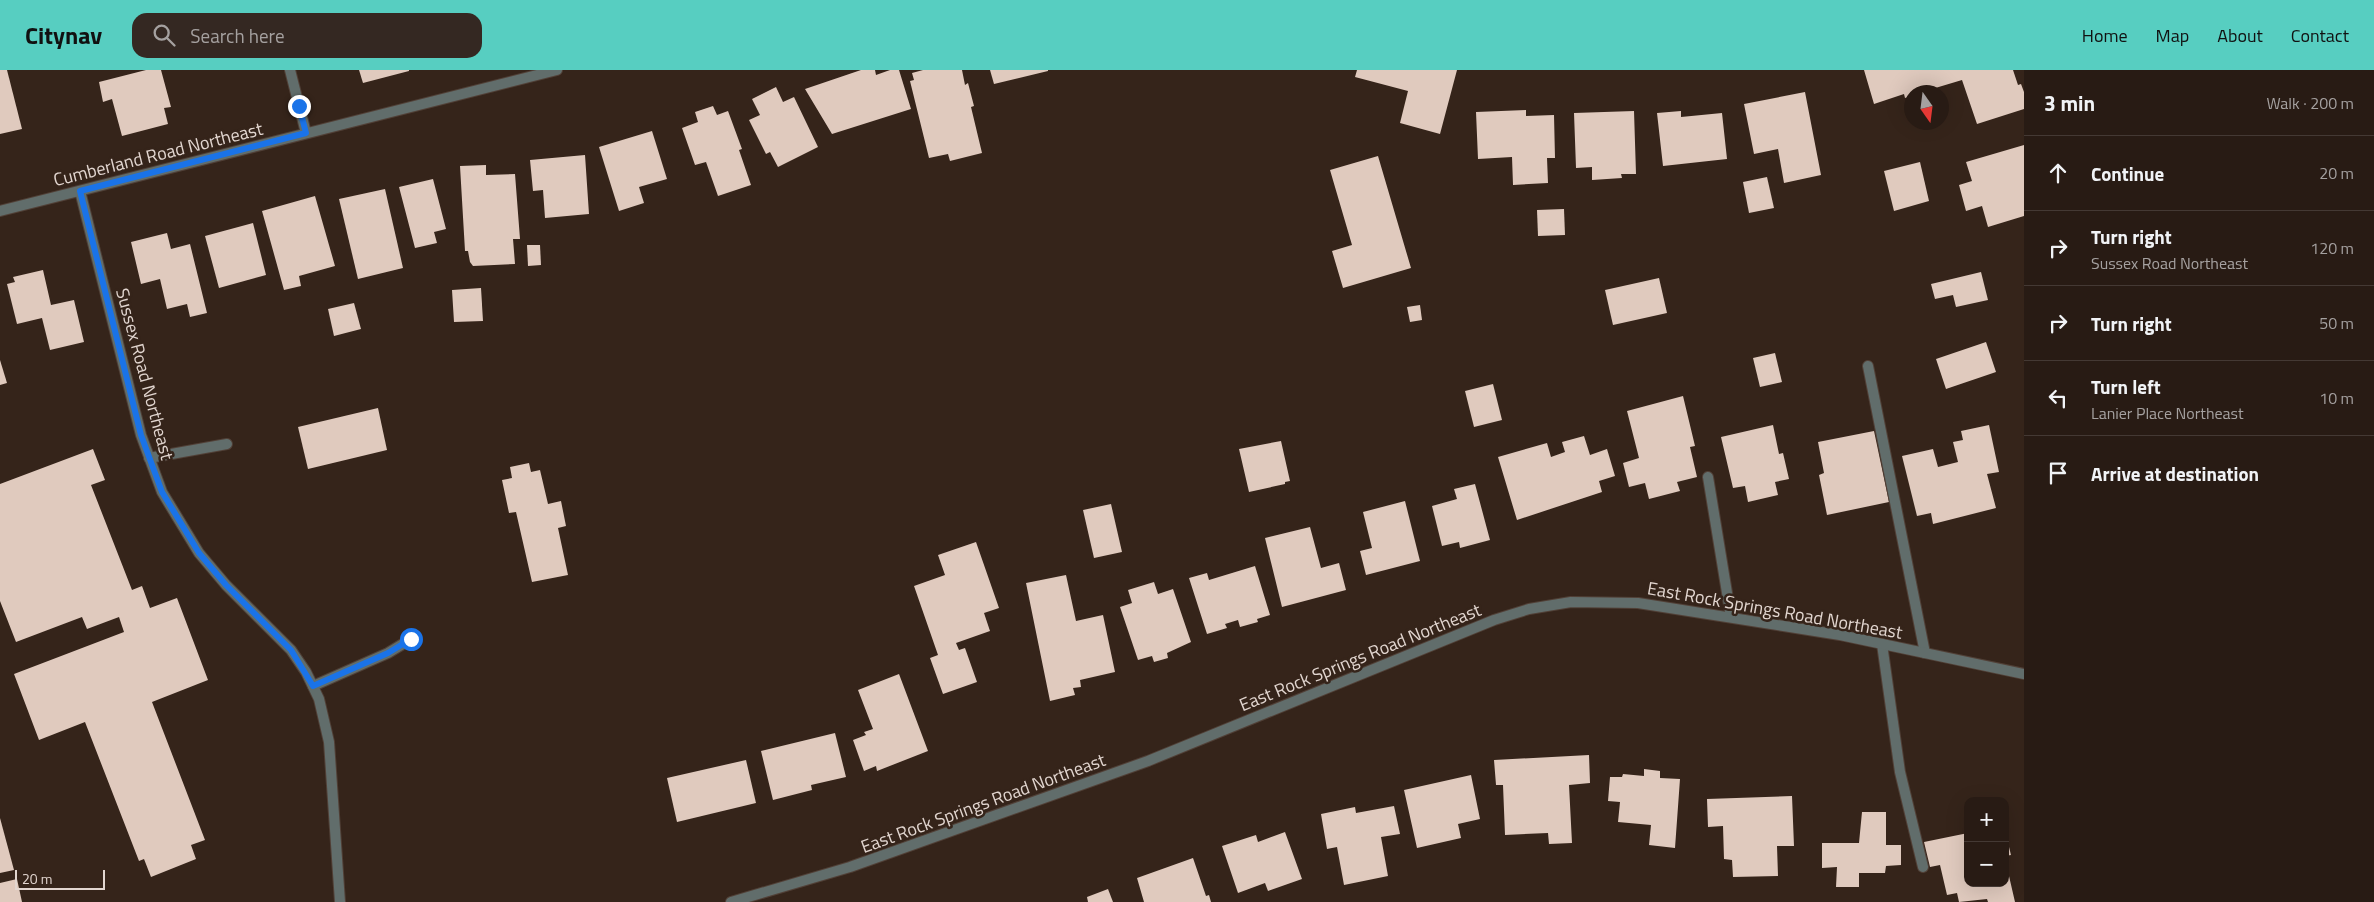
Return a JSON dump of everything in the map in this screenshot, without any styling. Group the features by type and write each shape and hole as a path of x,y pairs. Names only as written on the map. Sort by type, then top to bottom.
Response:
{"street":[{"path":"290,70 306,133"},
{"name":"Cumberland Road Northeast","path":"0,211 557,70"},
{"name":"Sussex Road Northeast","path":"80,191 141,435 162,492 199,553 226,585 291,650 319,698 329,742 340,902"},
{"path":"1868,366 1925,653"},
{"path":"150,458 227,444"},
{"path":"1708,477 1731,617"},
{"name":"East Rock Springs Road Northeast","path":"731,902 850,867 1148,761 1494,620 1529,609 1571,602 1638,603 1840,635 2024,674"},
{"path":"313,686 388,653 411,639"},
{"path":"1882,644 1900,772 1923,867"}],"building":[{"path":"0,70 7,70 22,129 0,134"},
{"path":"146,70 161,70 171,107 164,108 168,124 122,136 112,99 103,102 99,82"},
{"path":"359,70 409,70 409,71 363,83"},
{"path":"861,70 875,70 876,75 890,70 899,70 911,109 832,134 805,89"},
{"path":"923,70 962,70 965,85 968,83 974,106 971,107 982,153 950,161 948,154 929,158 910,81 914,80 912,73"},
{"path":"990,70 1048,70 1048,71 994,84"},
{"path":"1357,70 1457,70 1440,134 1400,123 1408,91 1355,77"},
{"path":"1864,70 2013,70 2018,85 2021,84 2024,92 2024,109 1977,124 1962,80 1945,85 1904,85 1904,94 1874,104"},
{"path":"776,87 783,102 794,97 818,147 778,167 770,152 766,154 749,120 760,115 752,99"},
{"path":"1805,92 1821,175 1784,183 1778,149 1754,154 1744,104"},
{"path":"713,106 717,115 728,111 742,149 739,150 751,185 718,196 706,162 695,165 682,128 698,122 695,112"},
{"path":"1526,110 1526,116 1554,115 1555,158 1547,158 1548,183 1513,185 1512,157 1478,159 1476,112"},
{"path":"1634,111 1636,174 1621,174 1622,178 1592,180 1592,167 1576,168 1574,113"},
{"path":"1681,111 1681,117 1722,113 1727,159 1663,166 1657,113"},
{"path":"652,131 667,179 639,187 644,203 619,211 599,147"},
{"path":"2024,145 2024,216 1988,227 1982,206 1966,211 1959,185 1972,181 1966,162"},
{"path":"585,155 589,214 545,218 543,190 533,191 530,160"},
{"path":"1378,156 1411,268 1343,288 1332,251 1352,245 1330,170"},
{"path":"1920,162 1929,201 1894,211 1884,171"},
{"path":"486,165 486,175 515,174 520,239 513,239 515,264 473,266 470,262 468,251 465,251 460,166"},
{"path":"1767,177 1774,208 1749,213 1743,182"},
{"path":"433,179 446,229 434,232 437,243 415,248 399,187"},
{"path":"385,189 403,268 358,279 339,199"},
{"path":"315,196 335,266 299,276 301,286 284,290 262,211"},
{"path":"1564,209 1565,235 1538,236 1537,210"},
{"path":"253,223 266,275 219,288 205,236"},
{"path":"167,233 171,249 190,244 207,313 190,317 187,304 167,309 160,279 141,284 131,242"},
{"path":"527,245 540,245 541,265 528,266"},
{"path":"43,270 51,305 74,300 84,342 50,350 42,318 17,324 7,284 15,282 13,277"},
{"path":"1981,272 1988,300 1956,307 1953,295 1935,299 1931,284"},
{"path":"1659,278 1667,313 1613,325 1605,290"},
{"path":"481,288 483,321 454,322 452,290"},
{"path":"354,303 361,329 334,336 328,309"},
{"path":"1420,305 1422,320 1410,322 1407,307"},
{"path":"1986,342 1996,372 1946,389 1936,359"},
{"path":"1775,353 1782,382 1760,387 1753,358"},
{"path":"0,360 7,383 0,385"},
{"path":"1493,384 1502,420 1474,427 1465,391"},
{"path":"1683,396 1695,446 1690,447 1697,477 1677,482 1680,491 1649,499 1645,483 1629,487 1623,463 1639,458 1627,411"},
{"path":"378,408 387,450 308,469 298,427"},
{"path":"1773,425 1779,454 1783,453 1789,479 1775,482 1778,495 1748,502 1745,486 1733,488 1721,437"},
{"path":"1989,425 1999,472 1987,474 1996,508 1933,524 1931,513 1917,516 1902,456 1933,449 1938,467 1958,462 1953,442 1963,440 1961,431"},
{"path":"1874,431 1889,502 1827,515 1819,475 1824,473 1818,442"},
{"path":"1584,436 1590,455 1607,449 1615,476 1599,481 1602,492 1517,520 1498,457 1547,443 1551,457 1565,452 1562,442"},
{"path":"1281,441 1290,481 1285,482 1285,484 1249,492 1239,449"},
{"path":"93,449 105,480 91,485 132,590 142,586 150,608 177,598 208,680 152,702 205,840 191,845 196,859 151,877 144,859 139,861 85,722 39,740 14,674 124,632 119,617 87,629 82,617 16,642 0,601 0,484"},
{"path":"529,463 531,472 540,470 548,504 561,501 566,526 558,528 568,575 532,582 516,512 509,513 502,480 512,478 510,467"},
{"path":"1475,484 1490,540 1460,548 1459,542 1442,546 1432,506 1457,499 1454,489"},
{"path":"1405,501 1420,561 1366,575 1360,551 1372,548 1363,512"},
{"path":"1111,504 1122,552 1094,558 1083,510"},
{"path":"1310,527 1321,568 1339,563 1346,590 1282,607 1265,538"},
{"path":"976,542 999,608 984,613 990,631 956,643 959,650 965,648 977,682 943,694 930,658 938,655 914,586 945,575 938,555"},
{"path":"1255,566 1270,615 1257,619 1258,622 1240,627 1238,620 1225,624 1227,628 1207,634 1189,578 1207,573 1209,580"},
{"path":"1066,575 1076,621 1103,615 1115,672 1080,680 1081,687 1073,688 1075,695 1050,701 1026,583"},
{"path":"1154,582 1158,594 1173,589 1191,642 1167,653 1168,658 1154,662 1152,656 1138,660 1120,607 1132,603 1128,590"},
{"path":"899,674 928,751 877,771 876,766 864,771 853,740 866,735 864,732 873,729 858,690"},
{"path":"835,733 846,777 811,785 812,790 773,800 761,751"},
{"path":"1589,755 1590,783 1569,785 1572,843 1549,844 1548,833 1505,835 1503,785 1496,785 1494,760"},
{"path":"746,760 756,803 677,822 667,778"},
{"path":"1644,769 1660,771 1660,778 1680,779 1675,848 1649,845 1651,825 1618,822 1620,802 1608,801 1610,777 1622,777 1623,774 1644,776"},
{"path":"1471,775 1480,819 1458,824 1461,838 1417,848 1404,790"},
{"path":"1792,796 1794,846 1777,846 1778,876 1733,877 1732,860 1724,859 1723,826 1708,827 1707,799"},
{"path":"1394,806 1400,834 1381,837 1388,876 1344,885 1337,847 1327,849 1321,814 1355,807 1356,813"},
{"path":"1862,812 1886,812 1886,845 1901,845 1901,865 1886,866 1885,873 1859,873 1859,887 1836,887 1837,867 1822,868 1822,843 1859,843"},
{"path":"0,818 14,870 0,873"},
{"path":"1285,832 1302,879 1268,891 1265,883 1238,893 1222,846 1256,835 1258,842"},
{"path":"1964,834 1964,887 2009,887 2009,876 2015,902 1988,902 1987,899 1959,902 1957,893 1947,895 1940,865 1930,867 1924,842"},
{"path":"1193,858 1206,896 1209,895 1211,902 1144,902 1137,878"},
{"path":"17,879 22,902 0,902 0,883"},
{"path":"1108,889 1113,902 1088,902 1087,897"}],"route":[{"path":"299,106 306,133 80,191 141,435 162,492 199,553 226,585 291,650 313,686 388,653 411,639"}]}
